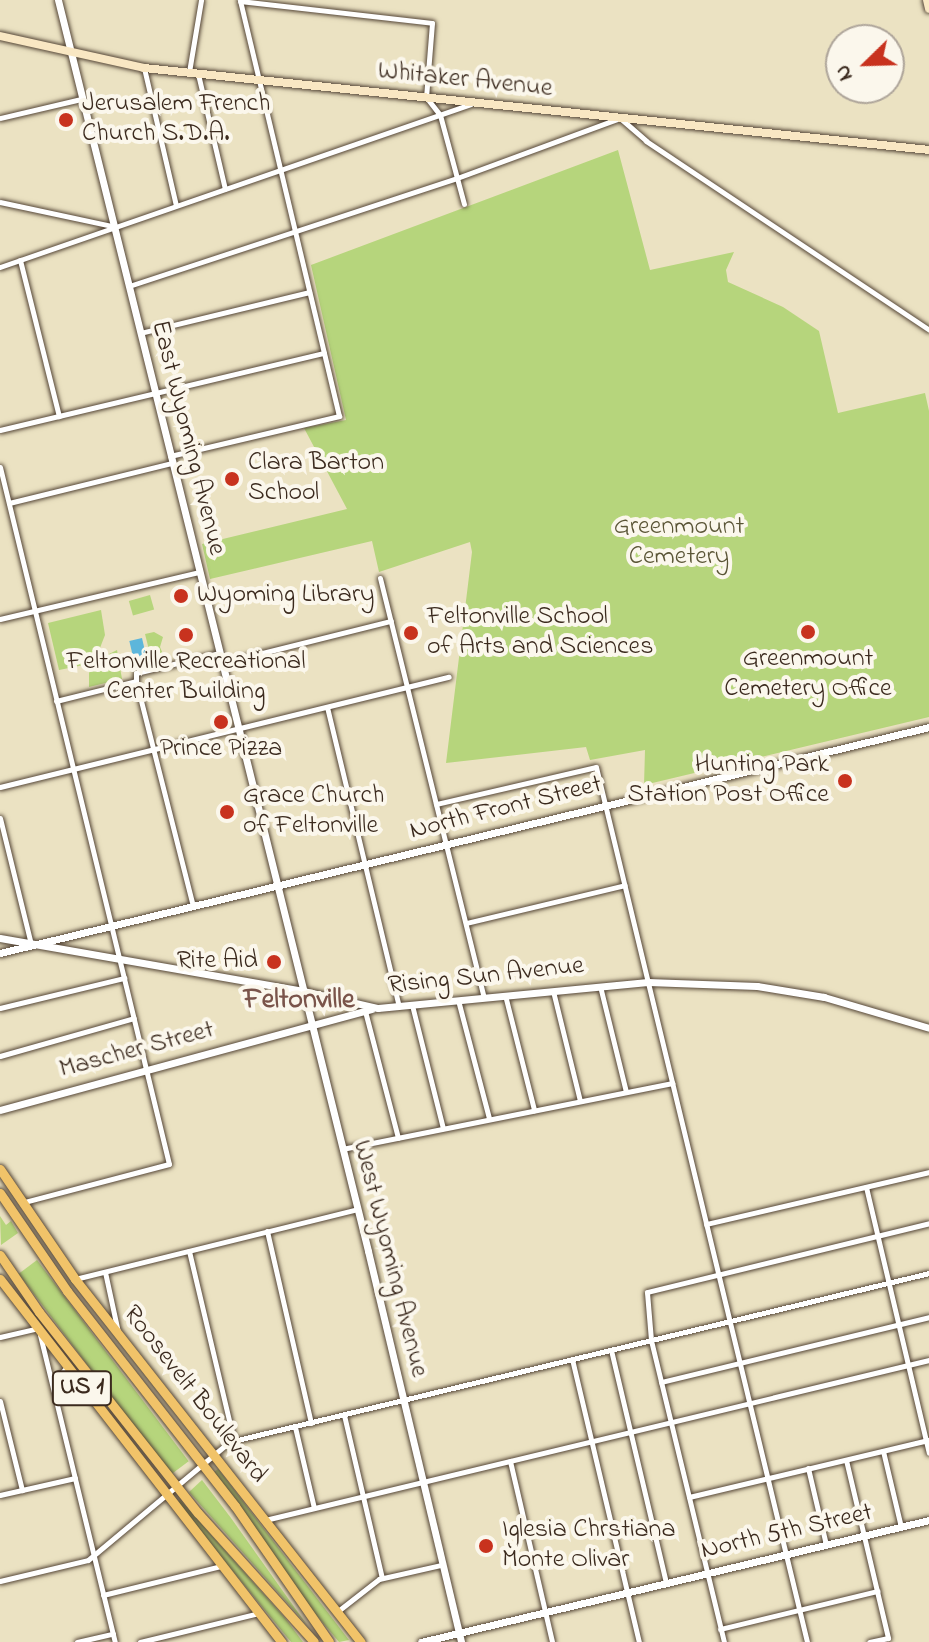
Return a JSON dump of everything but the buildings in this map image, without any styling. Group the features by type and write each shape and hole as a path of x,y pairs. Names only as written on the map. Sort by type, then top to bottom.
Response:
{"highway":[{"name":"Roosevelt Boulevard","path":"0,1169 75,1279 361,1642"},
{"name":"Roosevelt Boulevard","path":"0,1193 84,1313 203,1464 329,1642"},
{"name":"US 1","path":"3,1259 177,1487 314,1642"},
{"name":"US 1","path":"0,1279 37,1331 282,1642"},
{"path":"84,1313 120,1337"},
{"path":"78,1361 100,1411"}],"main road":[{"path":"927,0 929,9"},
{"name":"Whitaker Avenue","path":"0,36 144,68 929,150"}],"street":[{"name":"East Wyoming Avenue","path":"58,0 277,886"},
{"path":"201,0 194,73 225,189"},
{"path":"9,503 339,416 240,0 432,23 426,97 440,115 464,204"},
{"path":"144,68 176,205"},
{"path":"0,118 81,99"},
{"path":"0,267 476,103"},
{"path":"129,286 457,178 620,118 646,141 929,330"},
{"path":"0,202 113,227"},
{"path":"20,260 59,416"},
{"path":"140,333 309,292"},
{"path":"0,430 324,353"},
{"path":"0,467 169,1164 22,1202"},
{"path":"0,619 199,572"},
{"path":"380,578 484,997"},
{"path":"221,663 391,621"},
{"path":"193,906 136,673 219,653"},
{"path":"0,787 449,677"},
{"path":"56,701 136,681"},
{"path":"327,707 399,1006"},
{"name":"North Front Street","path":"0,953 929,727"},
{"path":"436,804 596,767 807,1642"},
{"path":"0,818 31,945"},
{"path":"466,923 625,885"},
{"name":"West Wyoming Avenue","path":"277,886 460,1638"},
{"name":"Rising Sun Avenue","path":"0,938 303,991 378,1008 648,982 757,986 824,997 929,1028"},
{"path":"0,1008 124,978"},
{"path":"600,986 626,1092"},
{"path":"552,990 580,1101"},
{"path":"505,995 534,1110"},
{"path":"458,1000 489,1118"},
{"path":"412,1005 443,1128"},
{"name":"Mascher Street","path":"0,1110 146,1068 378,1008"},
{"path":"365,1010 398,1138"},
{"path":"0,1056 134,1018"},
{"path":"342,1149 672,1083"},
{"path":"706,1224 929,1172"},
{"path":"695,1177 705,1174"},
{"path":"866,1187 929,1453"},
{"path":"75,1279 357,1209"},
{"path":"724,1642 651,1340 647,1293 929,1223"},
{"path":"267,1231 311,1423"},
{"path":"189,1251 234,1441"},
{"path":"105,1272 120,1337"},
{"path":"1,1579 94,1556 213,1455 234,1441 929,1273"},
{"path":"661,1382 929,1317"},
{"path":"0,1337 37,1331 53,1384 115,1642"},
{"path":"611,1350 666,1583"},
{"path":"572,1359 639,1642"},
{"path":"264,1520 929,1360"},
{"path":"53,1384 55,1377 66,1368"},
{"path":"0,1401 22,1490"},
{"path":"344,1415 382,1578"},
{"path":"295,1427 314,1508"},
{"path":"689,1497 928,1440"},
{"path":"883,1451 901,1527"},
{"path":"846,1460 888,1638 869,1642"},
{"path":"510,1461 552,1642"},
{"path":"808,1468 826,1545"},
{"path":"0,1495 75,1478"},
{"name":"North 5th Street","path":"421,1642 460,1638 545,1612 929,1520"},
{"path":"337,1612 382,1578 441,1565"},
{"path":"103,1595 222,1566"},
{"path":"720,1629 877,1591"},
{"path":"140,1642 260,1613"},
{"path":"77,1642 113,1634"}],"green space":[{"name":"Greenmount Cemetery","path":"618,150 650,270 734,252 726,270 728,282 783,307 819,331 838,413 925,393 929,411 929,717 644,785 645,750 590,760 586,747 446,763 472,552 470,542 379,572 372,541 210,579 202,544 347,509 304,428 346,420 311,265"},
{"path":"150,595 154,609 133,615 129,601"},
{"path":"101,610 105,635 98,653 84,665 59,670 48,623"},
{"path":"154,632 163,637 160,647 165,659 152,662 145,634"},
{"path":"117,650 122,679 89,687 89,673 95,661"},
{"path":"0,1216 6,1225 11,1221 18,1233 1,1245"},
{"path":"37,1260 189,1461 170,1475 19,1274"},
{"path":"218,1469 349,1640 339,1642 303,1599 214,1472"},
{"path":"202,1480 231,1518 307,1625 189,1492"},
{"path":"180,1500 303,1642 291,1642 177,1503"}],"water":[{"path":"142,638 147,660 135,663 129,641"}],"place":[{"name":"Jerusalem French Church S.D.A.","path":"66,120"},
{"name":"Clara Barton School","path":"232,479"},
{"name":"Wyoming Library","path":"181,596"},
{"name":"Greenmount Cemetery Office","path":"808,632"},
{"name":"Feltonville School of Arts and Sciences","path":"411,633"},
{"name":"Feltonville Recreational Center Building","path":"186,635"},
{"name":"Prince Pizza","path":"221,722"},
{"name":"Hunting Park Station Post Office","path":"845,781"},
{"name":"Grace Church of Feltonville","path":"227,812"},
{"name":"Rite Aid","path":"274,962"},
{"name":"Iglesia Chrstiana Monte Olivar","path":"486,1546"}],"district":[{"name":"Feltonville","path":"299,1001"}]}
